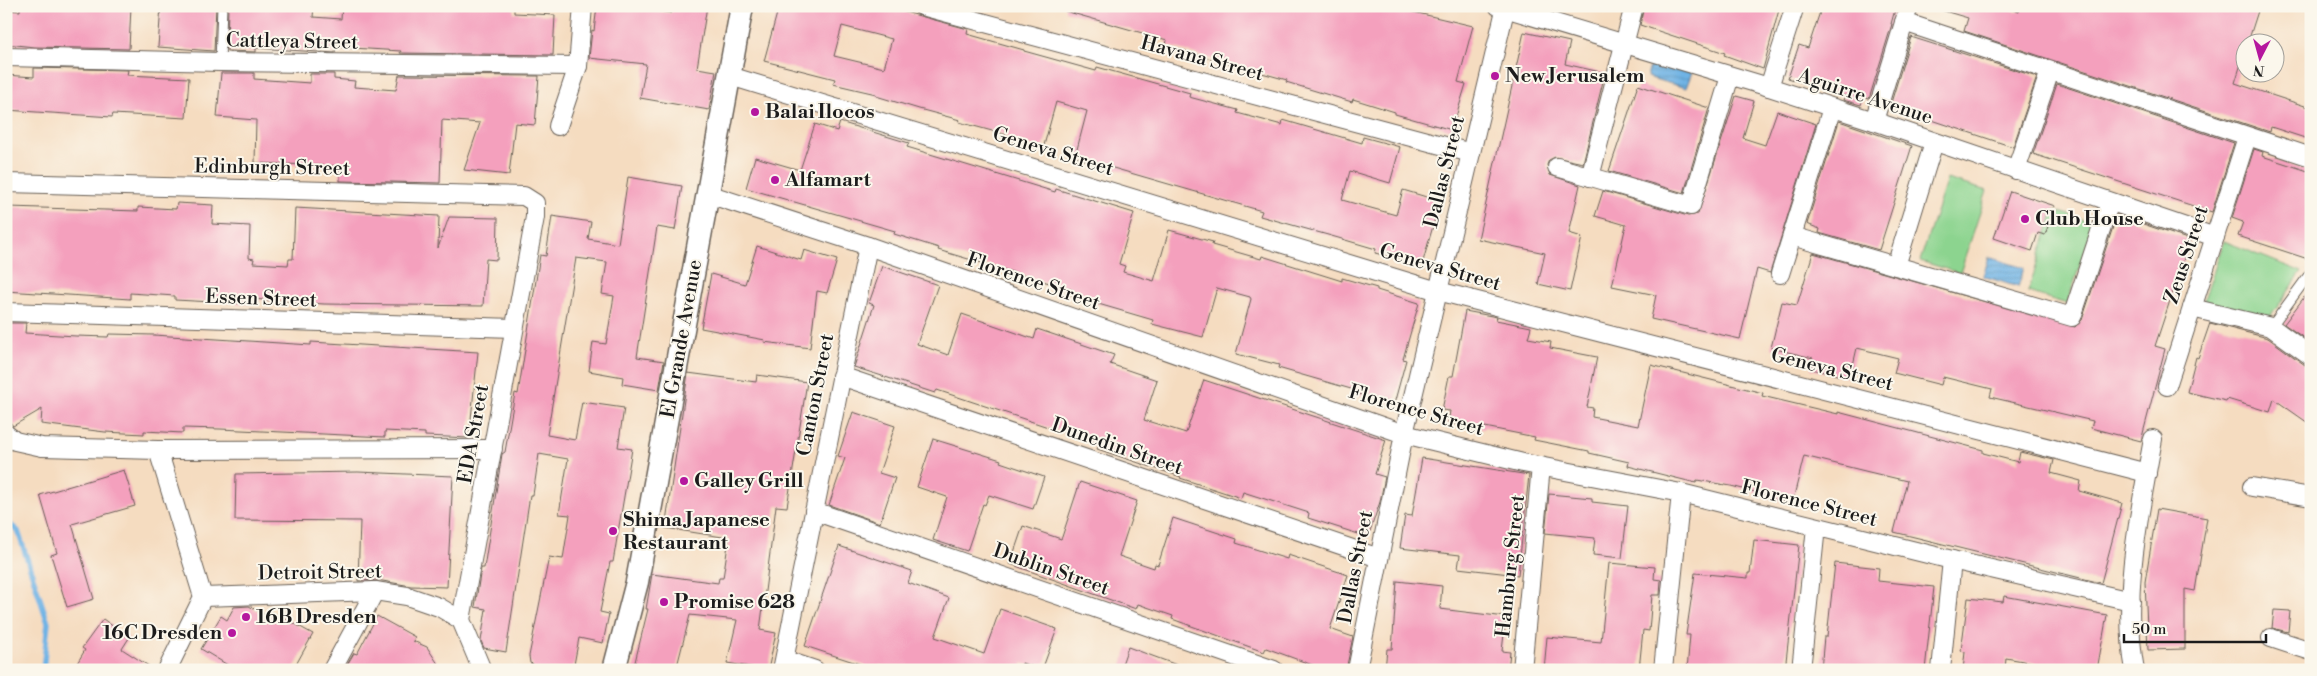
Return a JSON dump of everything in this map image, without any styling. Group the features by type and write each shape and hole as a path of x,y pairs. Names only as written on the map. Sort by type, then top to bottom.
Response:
{"street":[{"path":"558,126 578,66 583,6"},
{"name":"El Grande Avenue","path":"614,670 637,582 742,6"},
{"name":"Havana Street","path":"922,6 1471,153"},
{"path":"1590,176 1634,6"},
{"path":"1769,87 1795,6"},
{"name":"Dallas Street","path":"1357,670 1404,434 1471,153 1503,7"},
{"name":"Aguirre Avenue","path":"1503,7 1769,87 2215,237"},
{"path":"1874,121 1906,14 2050,71 2311,157"},
{"name":"Cattleya Street","path":"6,57 220,62 578,66"},
{"path":"2016,170 2050,71"},
{"name":"Geneva Street","path":"730,76 1438,291 2147,473"},
{"path":"1557,167 1691,206 1730,76"},
{"path":"1780,274 1832,108"},
{"name":"Zeus Street","path":"2167,386 2247,137"},
{"path":"1896,266 1934,142"},
{"name":"Edinburgh Street","path":"6,183 524,196 535,203"},
{"name":"Florence Street","path":"708,194 868,246 1404,434 1541,466 1681,493 1952,560 2131,601"},
{"path":"1792,236 2072,318 2110,202"},
{"name":"EDA Street","path":"461,620 535,217 535,203"},
{"name":"Canton Street","path":"783,665 868,246"},
{"path":"2192,308 2272,327 2311,356"},
{"name":"Essen Street","path":"6,312 514,328"},
{"name":"Dunedin Street","path":"842,376 1379,558"},
{"path":"6,434 15,441 42,448 158,450 493,449"},
{"path":"2135,670 2131,631 2131,601 2139,522 2153,438"},
{"path":"158,450 203,597 166,670"},
{"name":"Hamburg Street","path":"1522,670 1541,466"},
{"path":"2252,487 2311,497"},
{"path":"1663,670 1681,493"},
{"name":"Dublin Street","path":"814,511 1274,670"},
{"path":"1801,670 1816,527"},
{"path":"1941,670 1952,560"},
{"path":"332,670 375,591"},
{"name":"Detroit Street","path":"203,597 375,591 407,596 439,607 461,620"},
{"path":"461,620 482,670"},
{"path":"2271,638 2311,651"},
{"path":"783,665 815,670"}],"lane":[{"path":"220,62 222,6"},
{"path":"2272,327 2311,272"}],"green space":[{"path":"1947,179 1987,191 1960,273 1920,261"},
{"path":"2054,210 2094,223 2067,304 2028,292"},
{"path":"2224,241 2302,272 2268,320 2202,306"}],"water":[{"path":"1652,59 1692,72 1686,88 1647,77"},
{"path":"1989,257 2024,268 2018,287 1983,276"}],"building":[{"path":"20,6 131,6 129,49 35,47 6,44 6,10 20,11"},
{"path":"161,6 216,6 214,51 158,47"},
{"path":"228,6 314,6 313,17 341,19 342,6 514,6 514,13 555,15 553,55 400,53 401,51 336,47 335,53 256,48 256,52 227,51"},
{"path":"597,6 628,6 671,13 672,6 707,6 697,68 716,71 709,110 640,98 646,64 589,58"},
{"path":"779,6 883,6 968,29 967,34 1024,51 1096,71 1097,67 1190,93 1189,97 1238,110 1237,113 1282,125 1283,120 1362,143 1363,137 1400,147 1390,183 1350,171 1342,200 1396,215 1403,190 1440,201 1422,265 1375,253 1376,249 1260,216 1262,211 1075,157 1087,111 1056,102 1043,149 1006,138 1007,135 959,122 960,120 876,96 876,94 833,84 835,79 764,61","holes":["842,26 892,39 884,68 834,56"]},
{"path":"1065,6 1388,6 1473,26 1458,82 1466,84 1452,130 1395,114 1395,112 1353,99 1352,102 1286,82 1287,80 1166,45 1167,40 1065,11"},
{"path":"1644,6 1780,6 1763,69 1724,55 1725,53 1640,25"},
{"path":"1822,6 1896,6 1869,99 1863,97 1861,105 1843,100 1845,96 1788,78 1799,45 1808,48"},
{"path":"1942,6 2002,6 2019,12 2020,6 2243,6 2258,11 2251,32 2234,32 2234,82 2311,108 2311,140 2271,127 2270,132 1964,31 1968,18 1941,10"},
{"path":"1524,32 1570,42 1565,64 1605,73 1583,163 1555,157 1549,160 1547,165 1550,175 1580,185 1569,233 1582,237 1570,291 1538,284 1545,253 1478,239"},
{"path":"1911,37 2037,77 2013,147 1890,106"},
{"path":"34,68 128,70 127,75 189,78 186,118 113,114 112,117 6,110 6,75 34,77"},
{"path":"221,73 254,73 254,79 310,83 310,74 334,74 334,79 355,81 354,87 396,90 399,75 539,76 535,125 515,123 509,175 464,170 480,123 442,120 440,183 340,181 340,166 255,163 256,120 217,117"},
{"path":"2057,84 2234,143 2212,212 2033,154"},
{"path":"1638,85 1709,108 1684,193 1609,171"},
{"path":"1736,96 1754,101 1743,138 1765,145 1777,111 1816,124 1770,273 1757,269 1740,339 1651,319 1656,295 1612,286 1626,225 1595,216 1603,191 1688,216 1698,214"},
{"path":"1839,121 1912,146 1879,250 1819,233 1820,229 1807,224"},
{"path":"840,122 909,143 907,147 1055,192 1056,189 1134,213 1119,264 1125,266 1123,272 1154,281 1169,230 1213,242 1212,245 1261,259 1262,256 1342,281 1342,278 1377,288 1377,290 1419,303 1403,359 1406,360 1394,404 1358,394 1358,391 1278,368 1279,365 1236,354 1250,297 1217,288 1203,337 1152,324 1153,320 1071,296 1073,290 938,250 939,248 894,234 895,231 746,188 755,157 800,170 815,124 837,131"},
{"path":"2254,149 2263,152 2262,156 2311,172 2311,260 2238,236 2243,222 2232,218"},
{"path":"628,177 682,186 675,230 657,227 637,357 664,361 659,390 622,384 623,377 589,371 593,342 606,344 614,296 602,294 607,262 576,258 547,435 575,440 582,402 624,408 618,447 632,449 613,562 610,562 600,612 609,614 603,643 579,638 573,670 531,670 533,664 530,663 529,656 549,557 563,559 570,515 559,514 568,459 539,454 533,495 530,495 506,652 484,648 481,641 486,609 475,607 481,568 484,568 502,454 505,452 515,393 518,394 540,255 546,256 552,216 591,222 588,239 618,244"},
{"name":"Club House","path":"2010,191 2055,206 2045,235 2038,233 2032,251 1994,238"},
{"path":"177,203 213,205 212,224 250,226 249,258 254,259 253,263 288,265 289,259 293,259 295,208 439,216 438,248 449,217 498,218 497,260 486,259 483,306 324,304 251,299 251,304 175,300 175,296 130,293 130,299 6,291 9,207 138,211 138,207 176,209"},
{"path":"2117,215 2190,240 2155,346 2165,349 2141,441 2091,428 2093,421 1990,397 1992,389 1943,377 1941,385 1894,373 1898,358 1857,348 1850,378 1811,369 1813,358 1771,348 1782,302 1797,305 1813,253 2075,327 2082,320"},
{"path":"757,246 801,260 804,250 837,260 827,293 817,291 810,348 764,342 765,340 701,328 711,274 745,284"},
{"path":"882,266 938,285 917,344 948,355 962,314 1034,339 1037,329 1114,355 1110,364 1157,380 1144,420 1186,433 1204,380 1386,440 1375,474 1385,477 1380,502 1368,537 1308,518 1309,513 1243,492 1241,498 1097,449 1099,444 937,390 935,393 854,367 874,305 869,303"},
{"path":"2311,288 2311,343 2284,324"},
{"path":"1465,311 1497,317 1496,320 1531,327 1528,338 1551,342 1550,348 1597,357 1587,407 1593,408 1592,417 1638,426 1651,365 1763,393 1762,396 1838,414 1838,412 1983,450 1983,453 2018,462 2020,452 2054,460 2051,473 2081,481 2079,491 2122,503 2101,583 1894,532 1907,481 1804,456 1792,504 1766,497 1767,495 1731,486 1697,480 1696,483 1628,466 1629,462 1589,453 1589,451 1534,440 1535,437 1485,427 1484,429 1448,423 1450,411 1442,410 1449,376 1453,376"},
{"path":"6,323 26,323 25,333 108,337 109,334 154,335 311,345 311,342 478,352 469,438 425,436 425,433 385,431 385,437 183,428 183,433 105,432 41,424 42,409 13,426 6,417"},
{"path":"2210,323 2268,338 2305,365 2311,366 2311,425 2274,399 2270,412 2227,399 2226,401 2187,392 2196,357 2198,358"},
{"path":"688,373 756,382 757,375 807,382 787,507 776,506 760,630 776,633 768,670 727,663 737,620 690,615 676,670 633,670 648,609 646,609 652,574 718,583 719,578 723,578 729,538 665,528"},
{"path":"853,412 895,426 879,473 895,478 880,523 829,505 845,458 838,456"},
{"path":"933,439 1001,460 1000,462 1044,477 1033,509 989,495 985,505 983,504 967,551 933,540 947,497 917,487"},
{"path":"1422,458 1529,475 1518,575 1458,568 1460,555 1400,548 1405,515 1412,516"},
{"path":"124,470 135,506 72,524 94,599 67,607 51,555 57,553 40,495"},
{"path":"358,472 453,476 447,587 411,586 377,580 358,581 360,521 235,520 236,474"},
{"path":"1080,482 1137,501 1119,556 1154,568 1155,564 1158,565 1173,518 1237,539 1236,543 1287,559 1288,555 1348,575 1330,629 1353,637 1346,670 1326,670 1266,648 1264,652 1172,619 1173,616 1138,604 1136,609 1010,564 1023,526 1061,539"},
{"path":"1549,494 1592,498 1592,502 1628,506 1622,558 1593,555 1595,538 1545,533"},
{"path":"2157,509 2207,518 2195,591 2185,589 2185,649 2148,650 2145,582"},
{"path":"1754,540 1799,545 1785,670 1687,670 1690,635 1686,635 1695,573 1748,578"},
{"path":"839,546 912,571 908,583 949,598 935,637 984,654 1000,609 1057,629 1042,670 1022,663 1023,670 892,670 880,665 878,670 805,646"},
{"path":"1609,563 1655,567 1654,579 1661,580 1660,595 1652,595 1649,631 1643,630 1639,670 1620,668 1620,670 1544,670 1547,637 1601,642"},
{"path":"1835,563 1879,568 1878,581 1934,587 1925,670 1821,670 1824,637 1827,637"},
{"path":"1397,581 1442,586 1440,609 1506,617 1502,651 1510,652 1508,670 1385,670 1387,649 1392,649"},
{"path":"2004,596 2107,615 2097,670 2062,670 2063,668 2006,658 2005,670 1963,670 1965,652 1961,651 1968,598 2003,602"},
{"path":"249,606 265,615 271,612 313,634 293,670 236,670 201,649 221,616 227,620 234,607"},
{"path":"2274,610 2290,611 2288,632 2272,628"},
{"path":"377,616 415,637 413,641 427,647 442,670 344,670 354,653 357,654"},
{"path":"103,619 129,638 122,649 155,670 73,670 85,650 82,648"},
{"path":"1128,647 1185,668 1185,670 1120,670"}],"waterway":[{"path":"6,521 18,531 48,623 43,670"}],"place":[{"name":"New Jerusalem","path":"1495,76"},
{"name":"Balai Ilocos","path":"755,112"},
{"name":"Alfamart","path":"775,180"},
{"name":"Club House","path":"2025,219"},
{"name":"Galley Grill","path":"684,481"},
{"name":"Shima Japanese Restaurant","path":"613,531"},
{"name":"Promise 628","path":"664,602"},
{"name":"16B Dresden","path":"246,617"},
{"name":"16C Dresden","path":"232,633"}]}
